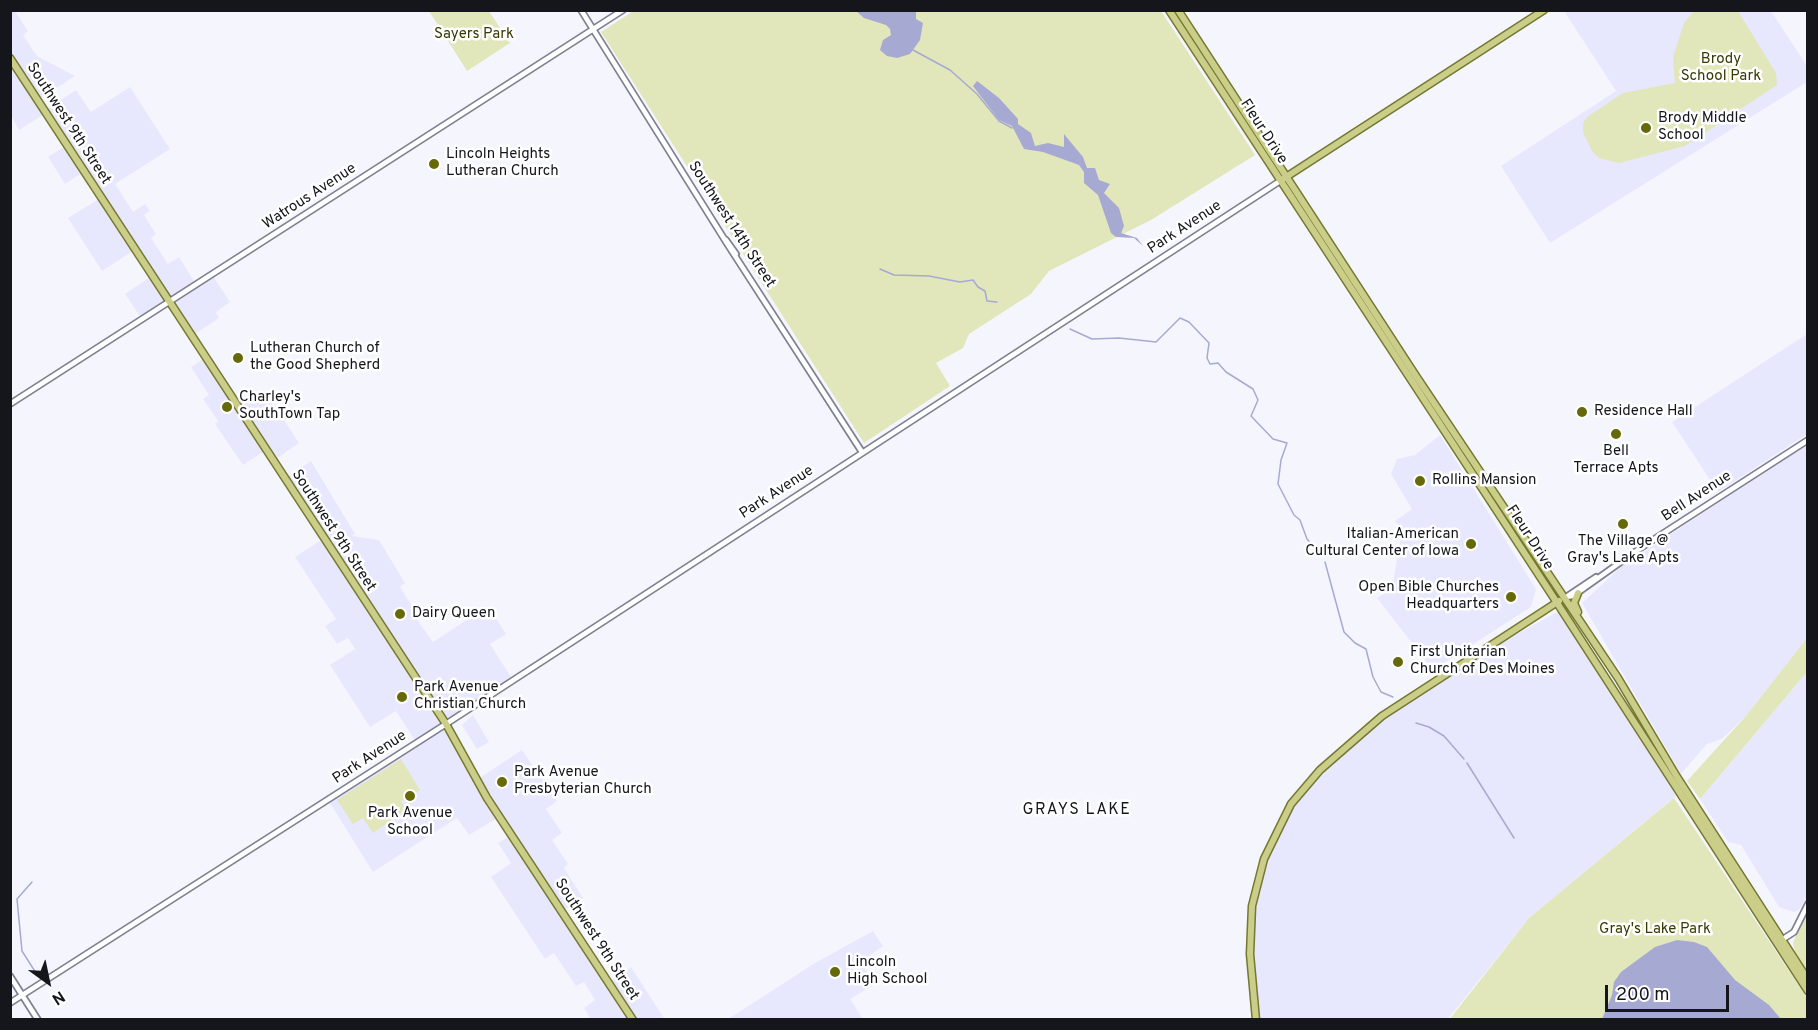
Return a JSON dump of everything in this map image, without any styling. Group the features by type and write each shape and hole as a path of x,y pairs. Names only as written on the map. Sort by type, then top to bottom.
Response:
{"main road":[{"name":"Fleur Drive","path":"1168,10 1565,597 1675,780"},
{"name":"Fleur Drive","path":"1178,10 1284,179 1557,602 1675,780 1776,945 1808,992"},
{"name":"Park Avenue","path":"1284,179 1544,10"},
{"name":"Southwest 9th Street","path":"10,58 446,724 499,817 633,1020"},
{"path":"1578,592 1575,606 1585,629"},
{"name":"Bell Avenue","path":"1256,1020 1250,930 1252,906 1264,860 1280,824 1299,794 1320,770 1372,724 1565,597"},
{"name":"Fleur Drive","path":"1699,818 1808,980"}],"street":[{"name":"Southwest 14th Street","path":"581,10 862,452"},
{"name":"Watrous Avenue","path":"10,405 623,10"},
{"name":"Park Avenue","path":"10,1003 446,724 1284,179"},
{"name":"Bell Avenue","path":"1565,597 1578,592 1808,440"},
{"name":"Bell Avenue","path":"1565,597 1588,580 1601,575"},
{"path":"1776,945 1794,932 1808,904"},
{"path":"10,976 38,1020"}],"shaded area":[{"path":"10,11 15,11 28,31 23,35 37,56 75,76 38,100 45,110 76,90 91,112 130,87 170,149 115,184 133,212 145,204 150,211 144,215 156,234 151,238 168,264 179,257 197,286 213,276 230,302 216,312 219,318 192,336 171,303 143,321 125,294 153,275 136,249 102,271 68,218 102,197 85,171 65,184 48,157 67,145 46,113 19,130 11,115"},
{"name":"Brody Middle School","path":"1564,11 1771,11 1807,66 1807,82 1550,243 1501,166 1616,91"},
{"path":"1807,334 1807,434 1718,492 1672,422"},
{"path":"206,357 239,408 265,391 299,443 273,461 266,450 243,465 215,424 218,421 203,399 209,395 191,367"},
{"path":"1440,435 1536,589 1531,607 1433,670 1377,598 1392,589 1402,530 1395,521 1412,509 1391,474 1397,459 1415,455"},
{"path":"1807,445 1807,638 1745,717 1722,739 1707,744 1681,774 1582,603 1622,566"},
{"path":"311,461 355,534 352,536 379,540 405,583 400,587 418,616 416,618 433,642 488,606 506,634 490,644 513,680 446,724 478,779 522,750 557,801 546,809 562,833 552,840 568,864 564,868 583,898 563,911 609,982 631,967 664,1018 661,1020 591,1019 584,1008 595,1000 584,982 576,986 554,953 545,959 491,877 511,863 498,843 512,834 499,817 469,835 457,818 373,872 328,800 416,742 396,711 370,727 330,665 355,649 348,638 337,644 325,626 336,619 295,557 323,539 284,479"},
{"path":"1557,612 1562,615 1673,782 1670,786 1676,796 1529,918 1448,1019 1256,1020 1250,930 1264,859 1299,794 1372,724 1450,671"},
{"path":"1807,672 1808,894 1799,910 1794,912 1779,907 1741,845 1728,842 1700,799"},
{"path":"473,715 489,742 477,749 462,725"},
{"name":"Lincoln High School","path":"873,931 883,946 861,962 875,984 850,999 863,1019 728,1019 815,963"}],"green space":[{"path":"635,10 1161,11 1255,155 1151,220 1049,271 1031,294 969,334 963,348 936,363 950,386 864,443 601,32"},
{"name":"Sayers Park","path":"429,11 489,11 510,43 467,71"},
{"name":"Brody School Park","path":"1694,11 1738,11 1776,73 1777,85 1685,146 1619,163 1599,158 1592,151 1583,132 1583,123 1587,117 1623,93 1675,83 1673,57 1684,23"},
{"path":"1807,638 1807,672 1700,799 1687,781 1745,717"},
{"path":"401,759 420,790 401,801 406,810 373,833 363,818 353,824 337,800"},
{"name":"Gray's Lake Park","path":"1674,798 1807,998 1807,1019 1449,1020 1529,918"},
{"path":"1807,907 1807,973 1793,943"}],"water":[{"path":"856,11 916,11 916,19 923,23 920,40 910,54 897,58 887,56 880,50 883,40 891,35 890,29 886,25 864,18"},
{"path":"977,81 999,98 1018,119 1018,124 1031,133 1035,146 1048,143 1064,147 1064,134 1083,157 1087,168 1095,168 1099,180 1110,184 1104,193 1119,208 1124,226 1121,233 1137,238 1143,246 1134,238 1116,237 1111,233 1098,195 1084,183 1084,172 1079,165 1043,152 1024,149 1012,126 999,120 973,86"},
{"path":"1677,940 1694,942 1707,947 1735,980 1769,1005 1781,1019 1602,1019 1612,995 1614,982 1621,972 1655,947"}],"waterway":[{"path":"913,50 950,70 977,94 999,121 1012,128"},
{"path":"880,269 894,275 929,276 960,282 973,280 985,291 987,301 997,302"},
{"path":"1070,329 1092,339 1119,338 1156,342 1180,318 1189,322 1209,343 1207,358 1210,364 1218,363 1226,372 1253,389 1258,400 1251,416 1273,439 1287,443 1281,460 1278,484 1294,515 1300,520 1307,539 1318,552 1322,553"},
{"path":"1325,562 1344,632 1355,643 1366,649 1373,677 1381,692 1393,697"},
{"path":"1416,723 1429,727 1444,736 1464,759"},
{"path":"1467,763 1514,838"},
{"path":"32,882 17,899 22,951 36,973"}],"place":[{"name":"Brody Middle School","path":"1646,128"},
{"name":"Lincoln Heights Lutheran Church","path":"434,164"},
{"name":"Lutheran Church of the Good Shepherd","path":"238,358"},
{"name":"Charley's SouthTown Tap","path":"227,407"},
{"name":"Residence Hall","path":"1582,412"},
{"name":"Bell Terrace Apts","path":"1616,434"},
{"name":"Rollins Mansion","path":"1420,481"},
{"name":"The Village @ Gray's Lake Apts","path":"1623,524"},
{"name":"Italian-American Cultural Center of Iowa","path":"1471,544"},
{"name":"Open Bible Churches Headquarters","path":"1511,597"},
{"name":"Dairy Queen","path":"400,614"},
{"name":"First Unitarian Church of Des Moines","path":"1398,662"},
{"name":"Park Avenue Christian Church","path":"402,697"},
{"name":"Park Avenue Presbyterian Church","path":"502,782"},
{"name":"Park Avenue School","path":"410,796"},
{"name":"Lincoln High School","path":"835,972"}],"district":[{"name":"GRAYS LAKE","path":"1077,811"}]}
